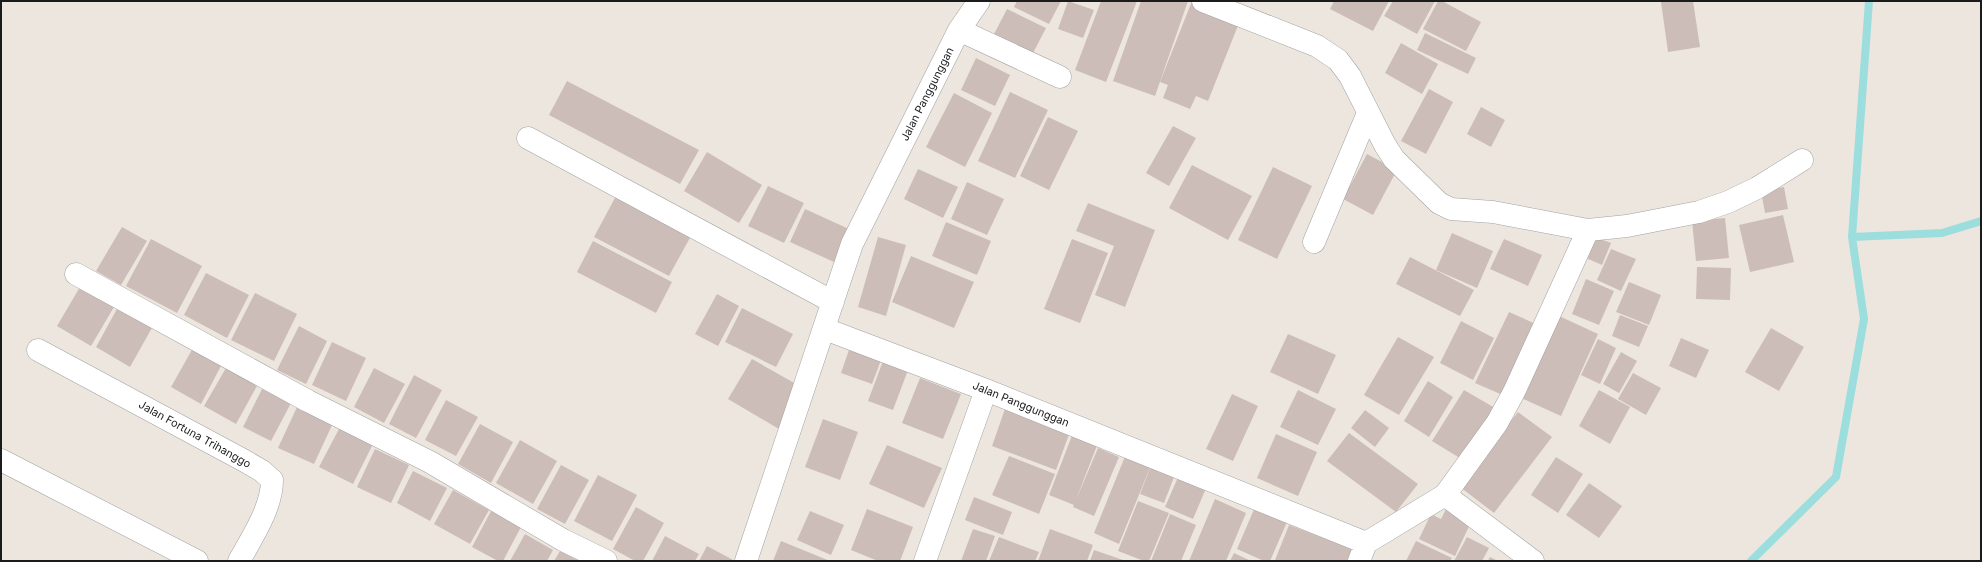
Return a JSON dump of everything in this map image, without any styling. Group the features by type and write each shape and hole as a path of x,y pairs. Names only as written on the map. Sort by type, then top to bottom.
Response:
{"street":[{"name":"Jalan Panggunggan","path":"979,1 959,30 852,244 825,329 986,390 1363,552 1445,495"},
{"path":"1203,1 1318,46 1329,53 1350,76 1368,113 1394,159 1439,203 1451,208 1493,212 1588,230 1668,220 1700,212 1728,202 1758,188 1802,160"},
{"path":"959,30 1060,77"},
{"path":"1314,242 1368,113"},
{"path":"528,138 833,302"},
{"path":"1533,561 1445,495 1482,446 1500,417 1527,365 1588,230"},
{"path":"76,274 301,397 430,462 563,540 606,561"},
{"path":"746,561 825,329"},
{"name":"Jalan Fortuna Trihanggo","path":"38,350 243,460 272,480 272,492 264,513 239,561"},
{"path":"925,561 986,390"},
{"path":"1,460 197,561"}],"building":[{"path":"1017,1 1061,1 1049,24 1014,7"},
{"path":"1068,1 1094,10 1083,38 1058,29"},
{"path":"1101,1 1137,1 1106,82 1075,70"},
{"path":"1141,1 1188,1 1155,96 1113,81"},
{"path":"1192,1 1199,1 1241,18 1208,101 1196,96 1190,109 1163,98 1168,85 1160,82"},
{"path":"1334,1 1389,1 1373,31 1330,9"},
{"path":"1393,1 1435,1 1417,34 1384,16"},
{"path":"1438,1 1442,1 1481,22 1466,51 1423,29"},
{"path":"1693,1 1700,47 1668,52 1661,2"},
{"path":"1007,9 1046,28 1031,57 992,38"},
{"path":"1425,33 1476,58 1468,74 1417,50"},
{"path":"1401,43 1438,64 1422,94 1385,73"},
{"path":"976,58 1010,75 995,106 961,90"},
{"path":"567,81 699,150 680,184 549,115"},
{"path":"1429,89 1453,102 1426,154 1401,141"},
{"path":"1010,92 1048,110 1015,178 978,161"},
{"path":"954,93 992,113 965,167 926,147"},
{"path":"1481,107 1505,120 1491,147 1467,134"},
{"path":"1048,117 1078,131 1049,190 1020,176"},
{"path":"1173,126 1196,138 1169,186 1146,173"},
{"path":"707,152 762,185 739,223 684,191"},
{"path":"1367,154 1397,170 1373,215 1343,199"},
{"path":"1192,165 1252,196 1228,240 1169,208"},
{"path":"1273,167 1312,186 1277,259 1238,240"},
{"path":"918,169 958,187 943,218 904,199"},
{"path":"967,182 1004,199 987,235 951,219"},
{"path":"768,186 804,203 784,243 748,226"},
{"path":"1784,187 1788,209 1765,213 1761,191"},
{"path":"616,196 691,236 669,276 594,237"},
{"path":"1088,203 1155,230 1125,307 1095,295 1114,246 1076,231"},
{"path":"805,209 849,229 834,262 790,242"},
{"path":"1783,215 1794,262 1750,272 1739,225"},
{"path":"1725,218 1729,258 1696,261 1692,221"},
{"path":"946,222 991,241 977,275 932,256"},
{"path":"122,227 147,241 121,285 96,271"},
{"path":"1452,233 1493,251 1477,288 1436,270"},
{"path":"878,237 906,245 886,316 858,307"},
{"path":"1595,237 1611,243 1602,265 1586,258"},
{"path":"151,239 202,266 177,313 126,286"},
{"path":"1072,239 1108,253 1080,323 1044,309"},
{"path":"1504,239 1542,255 1528,286 1490,269"},
{"path":"593,241 672,282 656,313 577,272"},
{"path":"1611,249 1636,259 1621,291 1597,280"},
{"path":"911,256 974,282 954,328 892,302"},
{"path":"1410,257 1474,290 1460,316 1396,284"},
{"path":"1697,267 1731,268 1730,300 1696,299"},
{"path":"206,273 249,295 227,338 184,315"},
{"path":"1586,279 1614,291 1599,325 1572,314"},
{"path":"1629,282 1661,295 1649,325 1616,312"},
{"path":"80,287 114,307 91,346 57,326"},
{"path":"255,293 297,314 274,361 231,340"},
{"path":"717,294 739,306 718,346 695,334"},
{"path":"118,307 153,326 130,367 96,347"},
{"path":"742,308 793,334 776,367 725,342"},
{"path":"1509,312 1538,325 1505,396 1475,383"},
{"path":"1557,315 1598,334 1561,416 1519,397"},
{"path":"1620,315 1648,326 1639,347 1612,336"},
{"path":"1461,321 1494,338 1473,380 1440,363"},
{"path":"299,326 327,341 306,384 277,370"},
{"path":"1771,328 1804,347 1779,391 1745,372"},
{"path":"1288,334 1336,355 1318,394 1270,372"},
{"path":"1398,337 1434,357 1399,415 1364,395"},
{"path":"1681,338 1709,350 1696,378 1669,366"},
{"path":"1598,339 1616,348 1600,384 1581,375"},
{"path":"332,342 366,358 346,401 312,385"},
{"path":"851,344 883,355 872,384 841,373"},
{"path":"193,348 222,364 201,404 171,387"},
{"path":"1621,352 1637,361 1619,393 1603,384"},
{"path":"886,353 911,362 893,410 868,401"},
{"path":"752,359 803,388 779,429 728,399"},
{"path":"226,368 257,386 236,424 204,406"},
{"path":"374,368 405,384 384,423 354,407"},
{"path":"1633,373 1661,388 1646,415 1618,399"},
{"path":"414,375 442,390 416,438 389,424"},
{"path":"920,378 961,394 943,439 902,423"},
{"path":"1428,381 1453,397 1429,437 1404,421"},
{"path":"262,389 291,403 271,441 243,427"},
{"path":"1298,390 1336,409 1318,445 1280,427"},
{"path":"1464,390 1495,408 1463,460 1432,441"},
{"path":"1599,390 1630,407 1610,444 1579,426"},
{"path":"1232,394 1258,406 1233,461 1206,449"},
{"path":"446,400 478,417 456,456 425,440"},
{"path":"1006,406 1071,429 1056,470 992,446"},
{"path":"297,407 333,423 314,464 278,448"},
{"path":"1365,410 1389,428 1375,447 1351,428"},
{"path":"1518,412 1552,437 1494,513 1460,487"},
{"path":"823,419 858,432 840,480 805,467"},
{"path":"480,424 513,442 491,483 458,464"},
{"path":"340,427 373,444 353,484 319,467"},
{"path":"1073,433 1098,443 1074,505 1049,495"},
{"path":"1349,433 1418,484 1396,512 1327,461"},
{"path":"1276,434 1317,452 1298,496 1257,478"},
{"path":"520,440 557,461 533,504 496,483"},
{"path":"887,445 942,468 924,508 869,484"},
{"path":"1098,448 1119,457 1094,516 1073,507"},
{"path":"375,449 409,465 391,503 357,487"},
{"path":"1126,454 1151,465 1119,544 1094,533"},
{"path":"1009,456 1055,474 1039,514 992,495"},
{"path":"1556,457 1583,474 1558,513 1531,495"},
{"path":"1152,463 1176,472 1164,503 1140,494"},
{"path":"561,465 589,480 565,524 537,509"},
{"path":"413,471 447,488 430,521 397,503"},
{"path":"598,475 637,495 612,541 574,521"},
{"path":"1179,475 1207,486 1193,519 1165,507"},
{"path":"1589,483 1622,506 1599,538 1566,515"},
{"path":"453,490 489,510 470,544 434,524"},
{"path":"974,497 1012,512 1003,535 965,520"},
{"path":"1215,499 1246,513 1226,561 1189,561"},
{"path":"1138,501 1169,513 1149,561 1144,561 1118,551"},
{"path":"636,507 664,523 643,561 635,561 613,549"},
{"path":"1255,507 1287,522 1270,561 1264,561 1237,549"},
{"path":"1447,507 1472,520 1455,556 1419,539 1431,514 1441,519"},
{"path":"867,509 913,527 900,561 878,561 851,550"},
{"path":"491,511 521,527 503,561 498,561 472,547"},
{"path":"810,511 844,525 831,555 797,540"},
{"path":"1170,514 1196,525 1181,561 1151,561"},
{"path":"1289,525 1352,549 1347,561 1275,560"},
{"path":"973,529 995,536 986,561 961,561"},
{"path":"1050,529 1093,545 1087,561 1038,561"},
{"path":"525,534 553,550 547,561 510,561"},
{"path":"665,536 699,554 695,561 652,561"},
{"path":"999,537 1039,552 1035,561 989,561"},
{"path":"1467,537 1489,548 1482,561 1454,561"},
{"path":"781,541 830,561 773,561"},
{"path":"1416,541 1452,558 1450,561 1406,561"},
{"path":"707,546 735,561 699,561"},
{"path":"1094,550 1126,561 1090,561"},
{"path":"560,551 579,561 554,561"},
{"path":"1234,553 1251,561 1230,561"},
{"path":"1490,557 1498,561 1488,561"}],"waterway":[{"path":"1869,1 1852,237 1942,233 1981,221"},
{"path":"1751,561 1836,477 1864,319 1852,237"}]}
